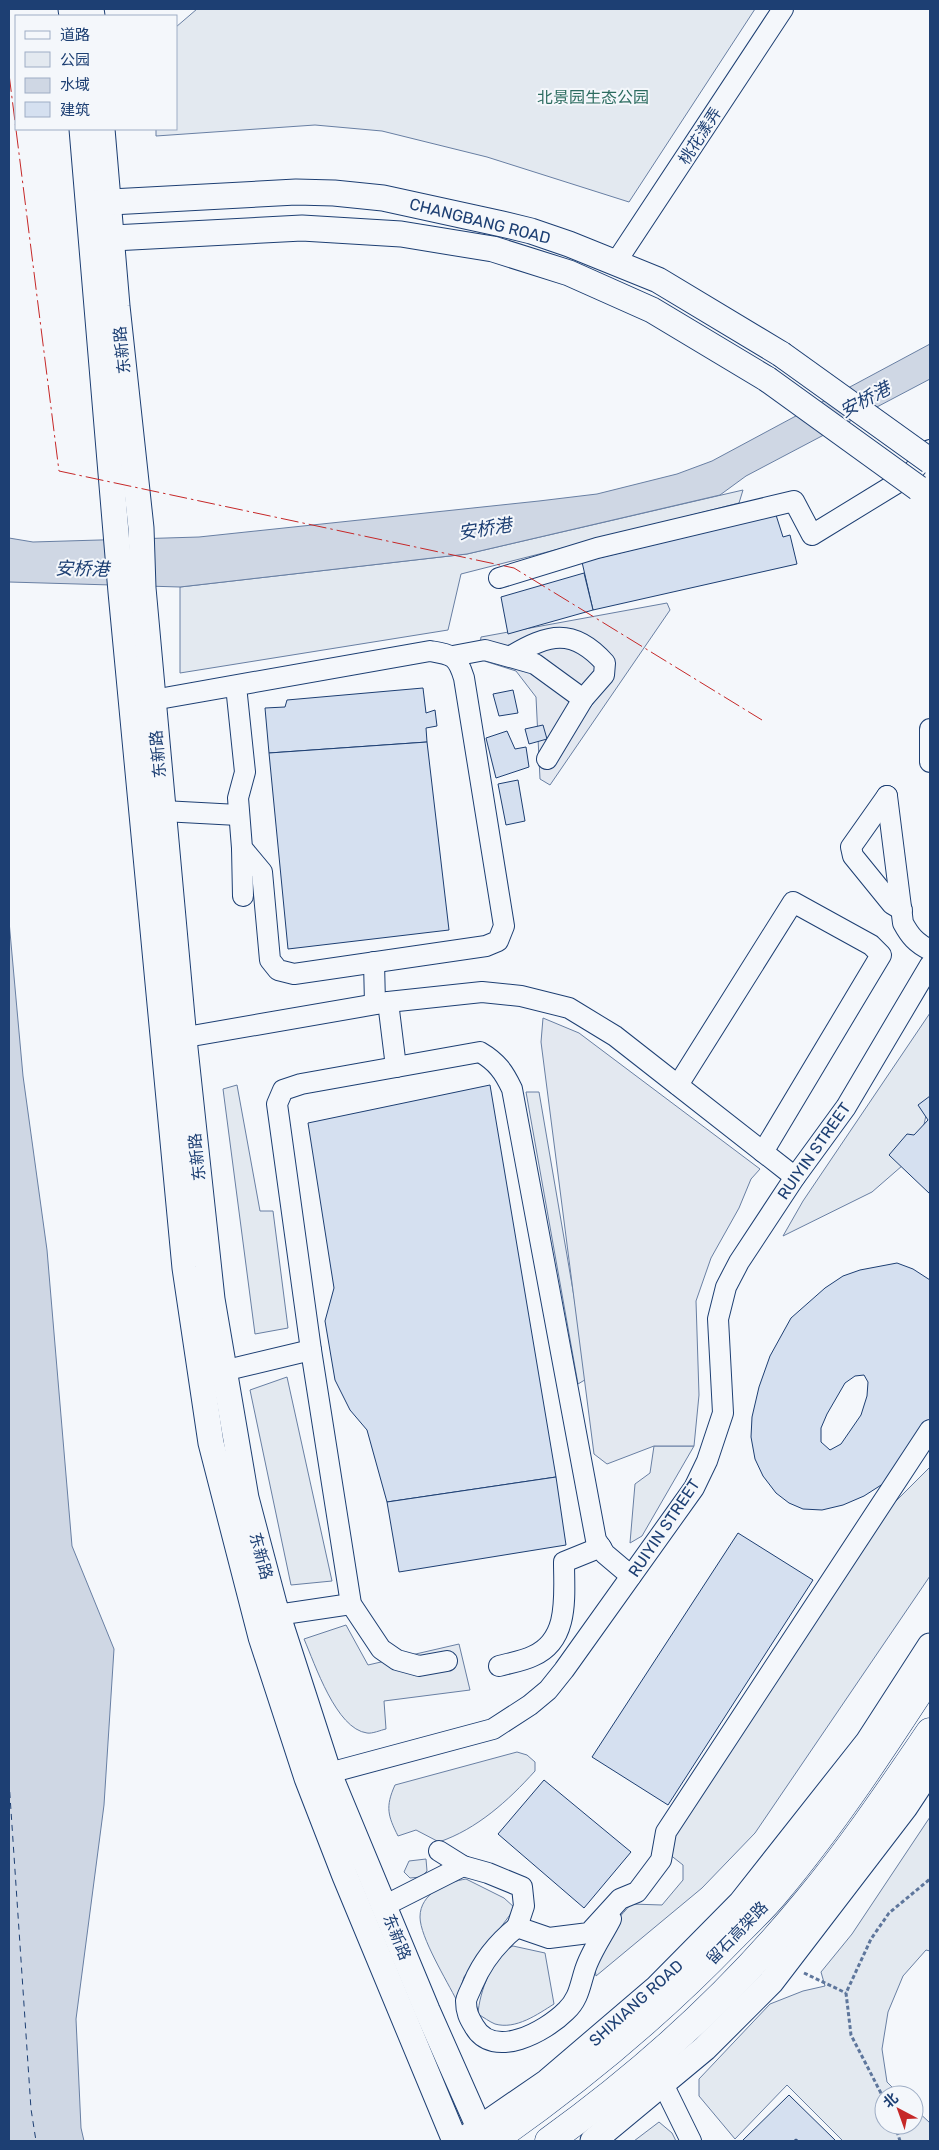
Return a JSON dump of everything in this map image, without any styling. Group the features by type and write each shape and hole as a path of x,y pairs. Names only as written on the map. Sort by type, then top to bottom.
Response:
{"highway":[{"name":"留石高架路","path":"479,2138 557,2096 655,2013 714,1957 776,1893 825,1829 930,1675"},
{"name":"留石高架路","path":"549,2141 596,2108 672,2044 751,1965 808,1901 852,1844 930,1732"}],"main road":[{"name":"东新路","path":"82,130 98,203 117,526 132,590 153,700 163,811 185,1268 211,1443 261,1637 318,1776 384,1906 479,2138"},
{"name":"东新路","path":"98,203 102,130"},
{"name":"CHANGBANG ROAD","path":"98,203 296,192 334,193 383,198 531,231 616,262 658,280 781,354 930,461"},
{"name":"CHANGBANG ROAD","path":"101,238 302,228 401,234 493,249 569,273 652,310 767,379 924,493"},
{"name":"东新路","path":"101,238 141,528 132,590 173,1040 223,1371 246,1498 345,1876 456,2141"},
{"name":"SHIXIANG ROAD","path":"479,2138 657,1988 740,1903 868,1742 930,1646"},
{"path":"593,2141 705,2048 771,1982 905,1807 930,1769"}],"street":[{"name":"桃花漾弄","path":"616,262 783,9"},
{"path":"499,578 598,548 794,501 812,534 910,475 930,450"},
{"path":"511,656 532,643 557,636 574,638 594,651 605,663 604,675 583,699 547,759"},
{"path":"153,700 430,651 452,656 485,650 534,664 583,699"},
{"path":"242,848 262,872 270,960 278,970 294,974 486,946 498,941 504,926 464,678 460,664 452,656"},
{"path":"236,686 245,772 238,798 243,896"},
{"path":"930,729 930,762"},
{"path":"902,910 892,904 853,856 851,847 888,796 904,922 910,937 930,950"},
{"path":"163,811 238,814"},
{"path":"678,1085 793,902 871,945 881,955 763,1152"},
{"path":"374,962 396,1067"},
{"name":"RUIYIN STREET","path":"318,1776 493,1729 510,1720 548,1690 694,1488 707,1461 723,1414 718,1319 726,1287 739,1262 795,1177 846,1107 930,965"},
{"path":"173,1040 382,1003 482,992 520,996 569,1008 615,1036 795,1177"},
{"path":"447,1661 419,1666 397,1660 380,1649 351,1604 311,1350 277,1104 283,1090 301,1084 480,1052 496,1062 512,1089 596,1540 631,1576"},
{"path":"223,1371 311,1350"},
{"path":"517,1927 549,1938 589,1933 620,1899 637,1892 661,1860 666,1832 930,1430"},
{"path":"499,1666 534,1656 546,1648 559,1628 564,1614 564,1562 601,1547"},
{"path":"278,1616 351,1604"},
{"path":"439,1851 463,1866 488,1872 522,1887 524,1906 517,1927 498,1942 481,1966 466,1999 467,2014 478,2033 499,2043 525,2038 545,2028 568,2010 582,1988 585,1970 620,1899"},
{"path":"384,1906 463,1866"},
{"path":"663,2084 691,2141"}],"path":[{"path":"877,2085 851,2035 846,1993 871,1938 889,1913 930,1879"},
{"path":"785,1964 846,1993"}],"green space":[{"name":"北景园生态公园","path":"197,9 755,9 629,202 487,157 382,131 315,125 156,136 156,130 178,130 178,25"},
{"path":"743,490 739,503 461,574 448,630 180,673 180,587 467,554"},
{"path":"930,1013 930,1097 918,1152 872,1192 783,1236 803,1201"},
{"path":"237,1085 260,1211 273,1211 288,1328 255,1334 223,1089"},
{"path":"526,1092 539,1092 588,1378 578,1384"},
{"path":"287,1377 332,1581 291,1585 250,1390"},
{"path":"654,1446 694,1446 642,1536 630,1543 635,1484 650,1473"},
{"path":"930,1467 930,1576 755,1833 702,1888 596,1976 595,1964 599,1945 610,1928 631,1904 662,1905 683,1880 683,1865 664,1850 861,1536"},
{"path":"346,1625 368,1665 459,1644 470,1690 384,1701 386,1729 367,1733 356,1729 336,1708 304,1639"},
{"path":"517,1752 527,1755 535,1762 535,1771 514,1793 479,1822 439,1842 416,1830 398,1836 389,1811 390,1799 395,1785"},
{"path":"930,1817 930,1951 926,1950 903,1976 888,2012 882,2049 887,2082 890,2085 874,2085 874,2135 924,2135 924,2117 930,2123 930,2141 843,2141 787,2085 735,2139 699,2096 699,2079 770,2004 803,1991 825,1986 821,1972 852,1934"},
{"path":"426,1859 427,1871 421,1877 410,1878 404,1872 409,1861"},
{"path":"466,1879 504,1898 515,1908 464,1977 457,2001 424,1936 420,1917 425,1901 436,1890"},
{"path":"513,1946 545,1953 554,2004 519,2023 511,2025 495,2024 478,2014 481,1996 493,1965 506,1950"},
{"path":"659,2122 672,2133 676,2141 634,2141"}],"shaded area":[{"path":"667,603 670,610 550,785 540,779 536,697 516,671 478,659 481,637"},
{"path":"543,1018 579,1033 760,1169 751,1179 739,1208 711,1258 696,1301 699,1395 694,1446 654,1446 607,1464 594,1454 541,1042"}],"water":[{"name":"安桥港","path":"930,344 930,379 746,476 720,495 467,554 180,587 9,582 9,538 33,542 199,537 597,494 677,474 712,461"},
{"path":"9,921 23,1076 47,1250 72,1546 114,1649 104,1805 76,2019 81,2128 84,2141 9,2141"}],"building":[{"path":"776,515 783,537 790,535 797,564 593,610 582,562"},
{"path":"584,573 593,610 508,634 501,597"},
{"path":"423,688 426,713 435,710 437,726 426,728 427,742 269,753 265,708 285,707 287,700"},
{"path":"513,690 518,713 499,716 493,694"},
{"path":"543,725 547,739 529,744 525,729"},
{"path":"507,731 515,749 526,747 529,767 496,778 486,738"},
{"path":"427,742 449,930 288,949 269,753"},
{"path":"518,780 525,821 506,825 498,784"},
{"path":"490,1085 556,1477 387,1502 367,1430 350,1410 335,1380 325,1321 334,1288 308,1123"},
{"path":"930,1096 930,1194 889,1155 907,1134 914,1135 928,1120 918,1105"},
{"path":"897,1263 913,1269 930,1280 930,1427 889,1480 864,1496 843,1505 822,1510 803,1509 789,1503 776,1493 763,1476 755,1459 751,1437 752,1417 759,1387 770,1356 791,1318 825,1288 843,1276 860,1270","holes":["864,1375 868,1382 867,1396 861,1415 841,1444 830,1450 821,1442 821,1428 827,1414 845,1383 855,1376"]},
{"path":"556,1477 566,1545 399,1572 387,1502"},
{"path":"738,1533 813,1580 668,1805 592,1757"},
{"path":"544,1780 631,1852 584,1908 498,1834"},
{"path":"789,2095 836,2141 799,2141 796,2139 793,2141 742,2141"}],"ferry route":[{"path":"9,1781 31,2109 36,2141"}],"power":[{"path":"9,74 15,122"},
{"path":"16,130 59,471 514,568 762,720"}]}
